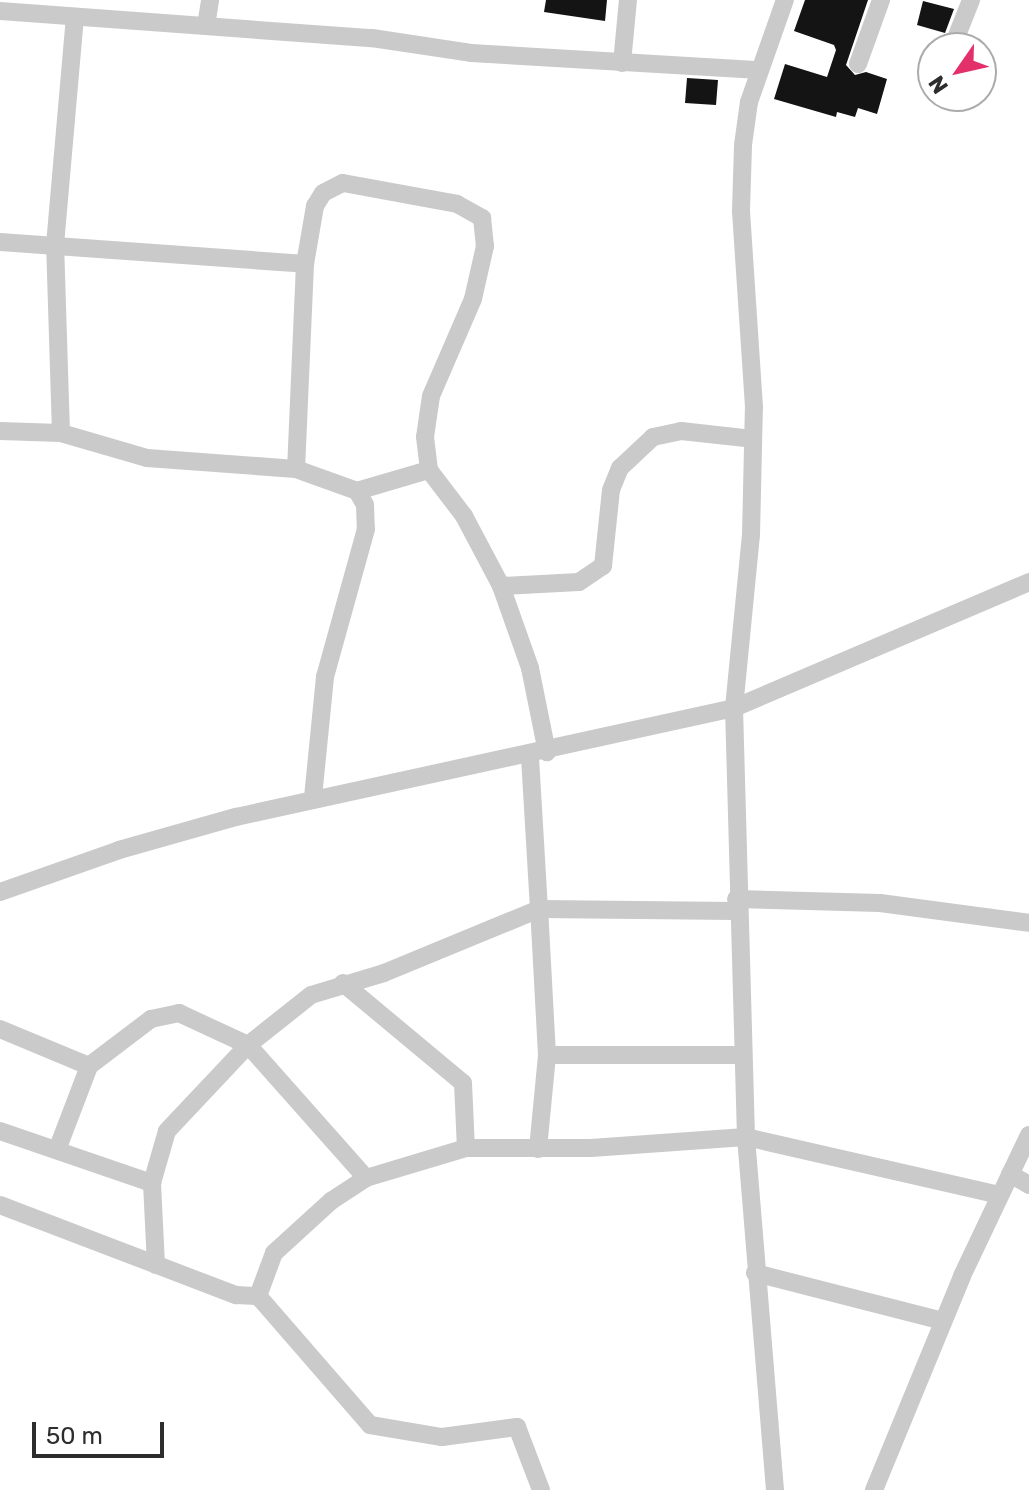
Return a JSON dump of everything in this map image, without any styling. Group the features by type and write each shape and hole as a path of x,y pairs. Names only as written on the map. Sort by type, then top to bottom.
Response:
{"street":[{"path":"206,26 210,0"},
{"path":"622,63 628,0"},
{"path":"775,1490 746,1137 736,905 734,708 751,535 753,439 741,210 749,102 785,0"},
{"path":"858,64 881,0"},
{"path":"958,32 971,0"},
{"path":"0,11 622,63 760,70"},
{"path":"61,433 55,245 75,18"},
{"path":"296,469 305,264 315,206 323,193 343,183 457,204 482,218 485,246 473,299 431,396 425,437 429,470 464,516 501,586 530,668 539,754 539,909 547,1055 538,1149"},
{"path":"0,242 305,264"},
{"path":"0,431 61,433 147,458 296,469 357,491 429,470"},
{"path":"501,586 579,582 603,566 611,490 620,468 653,437 681,431 753,439"},
{"path":"313,798 325,677 366,529 365,505 357,491"},
{"path":"0,892 119,850 313,798 539,754 734,708 1029,582"},
{"path":"156,1265 152,1183 167,1131 248,1045 311,995 384,973 539,909 880,903 1029,923"},
{"path":"343,983 463,1083 466,1148"},
{"path":"57,1150 89,1066 125,1036 166,1014 194,1017 248,1045 366,1178"},
{"path":"0,1029 89,1066"},
{"path":"547,1055 743,1055"},
{"path":"0,1131 152,1183"},
{"path":"874,1490 943,1321 1029,1135"},
{"path":"258,1296 274,1253 301,1224 366,1178 466,1148 538,1149 746,1137 999,1195"},
{"path":"1010,1174 1029,1185"},
{"path":"0,1205 236,1295 258,1296 370,1425 442,1437 517,1427 541,1490"},
{"path":"755,1273 943,1321"}],"building":[{"path":"546,0 607,0 605,21 544,12"},
{"path":"805,0 868,0 846,65 855,75 866,72 887,79 877,114 858,108 855,117 837,112 836,117 774,99 785,64 827,77 836,50 834,45 794,31"},
{"path":"923,1 954,9 945,32 917,25"},
{"path":"687,78 718,80 716,105 685,103"}]}
